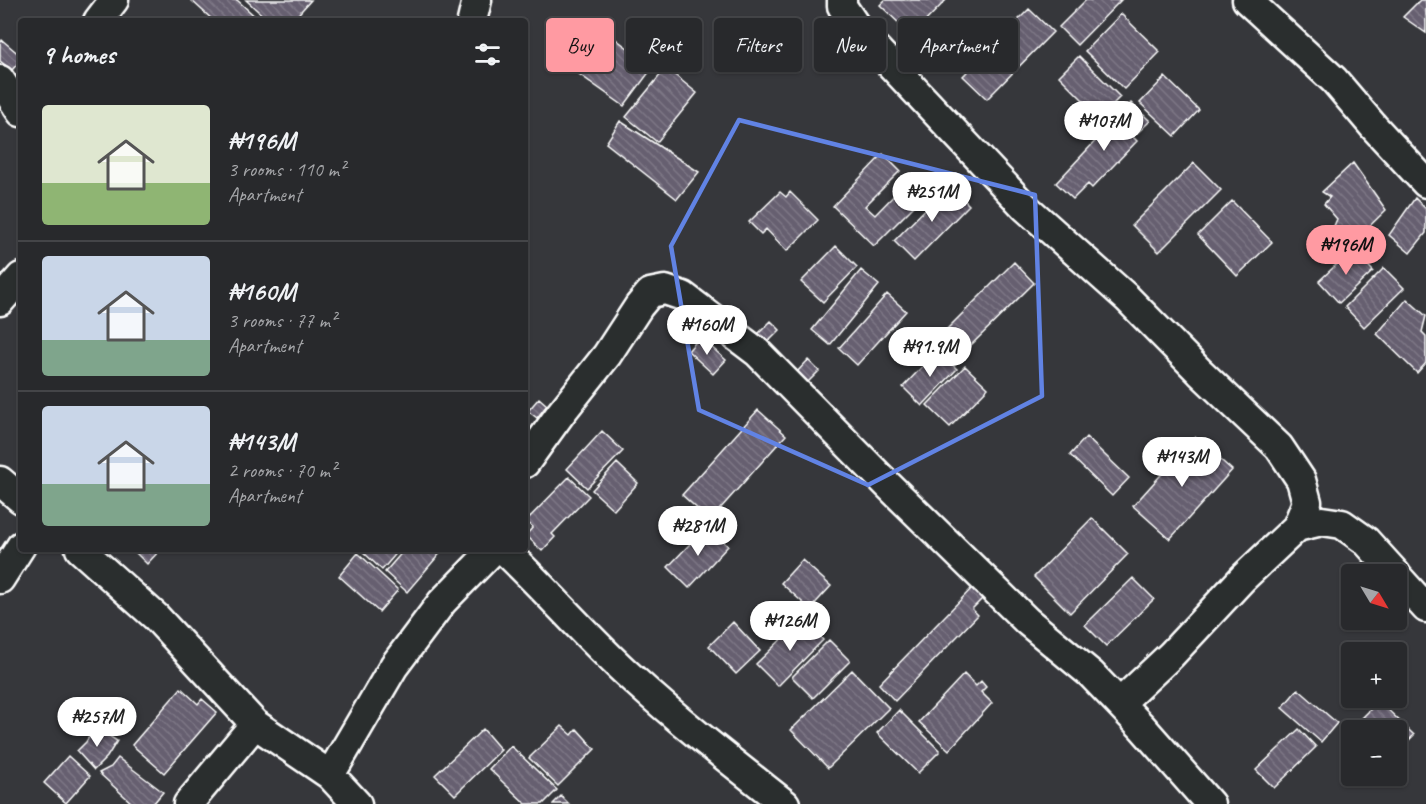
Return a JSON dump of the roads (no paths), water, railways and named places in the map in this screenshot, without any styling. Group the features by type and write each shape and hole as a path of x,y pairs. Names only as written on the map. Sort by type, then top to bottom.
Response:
{"street":[{"path":"100,18 114,0"},
{"path":"473,18 477,0"},
{"path":"842,0 842,6 860,31 1025,207 1127,297 1200,372 1279,447 1301,480 1307,502 1298,527 1244,578 1172,655 1120,703"},
{"path":"1247,0 1334,80 1426,183"},
{"path":"0,80 18,107"},
{"path":"0,301 18,280"},
{"path":"528,459 561,413 608,356 639,306 650,293 665,290 683,296 757,352 1027,621 1091,674 1120,703 1204,801"},
{"path":"0,481 18,496"},
{"path":"1298,527 1322,521 1342,524 1366,541 1386,564"},
{"path":"0,579 18,551"},
{"path":"83,552 156,617 255,724 330,775 357,804"},
{"path":"330,775 394,666 442,602 491,552"},
{"path":"506,552 631,678 700,737 785,804"},
{"path":"1407,587 1426,608"},
{"path":"188,804 255,724"}]}
